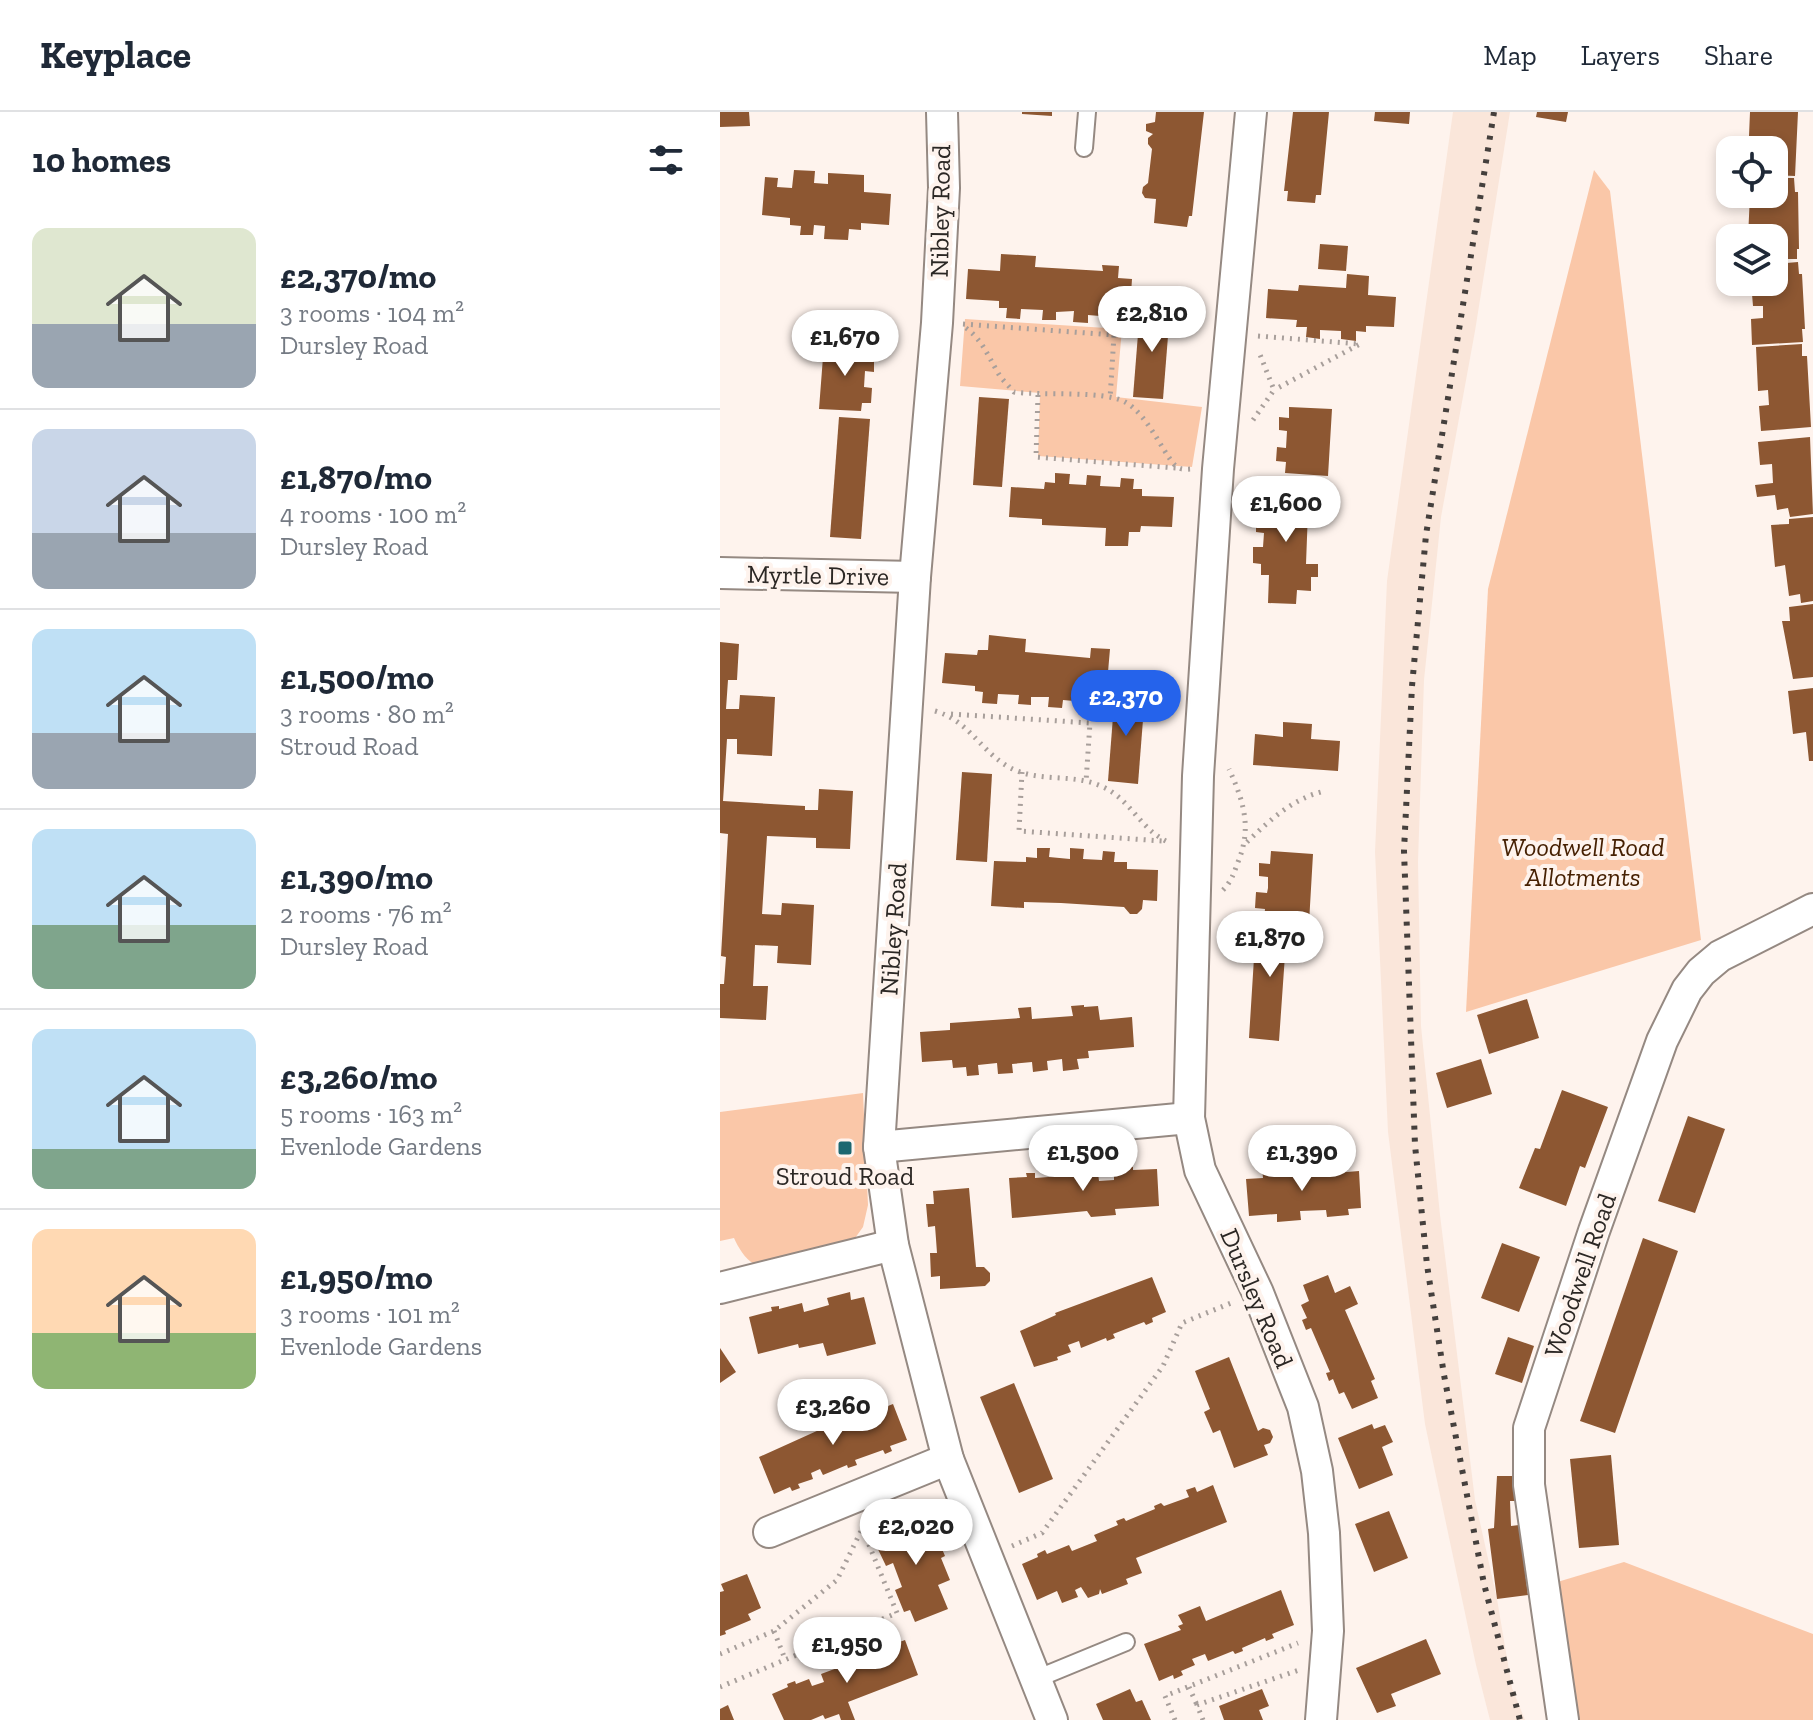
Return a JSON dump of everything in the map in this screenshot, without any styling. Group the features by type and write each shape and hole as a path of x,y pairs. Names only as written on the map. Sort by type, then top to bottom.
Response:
{"street":[{"name":"Nibley Road","path":"942,112 944,188 937,323 915,577 879,1147 893,1245 948,1459 1052,1720"},
{"name":"Dursley Road","path":"1251,112 1218,469 1198,776 1182,843 1189,1118 1200,1170 1258,1293 1303,1407 1314,1458 1324,1533 1327,1646 1321,1720"},
{"name":"Myrtle Drive","path":"720,573 915,577"},
{"name":"Woodwell Road","path":"1563,1720 1529,1485 1529,1428 1594,1231 1662,1041 1687,990 1701,972 1720,956 1813,909"},
{"path":"879,1147 1189,1118"},
{"path":"720,1288 893,1245"},
{"path":"769,1532 948,1459"}],"lane":[{"path":"1084,148 1087,112"},
{"path":"1036,1679 1126,1642"}],"path":[{"path":"1110,399 1114,335 961,324 976,335 998,373 1014,392 1124,401 1144,417 1170,463 1179,468"},
{"path":"1252,336 1360,344 1274,390"},
{"path":"1038,395 1036,457 1218,469"},
{"path":"907,709 1090,723 1086,782"},
{"path":"942,713 954,717 1006,766 1032,776 1102,786 1119,797 1155,836 1182,843"},
{"path":"1022,772 1019,831 1182,843"},
{"path":"1246,843 1275,816 1307,795 1325,791"},
{"path":"987,1557 1042,1533 1163,1366 1182,1323 1258,1293"},
{"path":"720,1687 897,1613 851,1499"},
{"path":"720,1654 774,1631 837,1580 862,1528"},
{"path":"774,1631 785,1659"},
{"path":"1175,1720 1165,1696 1327,1646"},
{"path":"1197,1705 1327,1646"},
{"path":"1189,1687 1203,1720"}],"shaded area":[{"path":"1453,112 1510,112 1441,517 1424,680 1418,862 1421,1026 1440,1215 1475,1500 1497,1599 1512,1688 1525,1720 1490,1720 1425,1424 1388,1132 1375,852 1387,581"}],"green space":[{"name":"Woodwell Road Allotments","path":"1594,170 1610,191 1701,940 1466,1012 1488,589"},
{"path":"965,319 1122,329 1116,397 1202,407 1192,467 1038,456 1040,393 960,386"},
{"path":"863,1093 868,1205 863,1227 850,1245 787,1263 762,1266 748,1259 734,1238 720,1241 720,1112"},
{"path":"1624,1562 1813,1634 1813,1720 1577,1720 1554,1583"}],"building":[{"path":"720,112 749,112 750,126 720,127"},
{"path":"1052,112 1052,116 1022,114"},
{"path":"1156,112 1204,112 1192,216 1189,216 1187,227 1154,223 1156,199 1145,198 1142,193 1148,183 1152,149 1148,138 1153,134 1146,131 1146,124 1155,122"},
{"path":"1293,112 1329,112 1321,195 1316,195 1315,203 1287,201 1288,191 1284,191"},
{"path":"1375,112 1410,112 1409,124 1374,121"},
{"path":"1537,112 1568,112 1566,122 1536,117"},
{"path":"1750,112 1798,112 1795,176 1788,176 1788,136 1749,136"},
{"path":"794,170 815,171 814,183 828,184 828,173 864,175 864,192 891,194 889,225 861,223 861,230 849,229 848,240 824,239 825,226 814,225 813,235 800,235 801,226 790,225 790,218 762,215 765,177 778,178 777,187 792,188"},
{"path":"1788,178 1794,178 1795,192 1798,192 1797,259 1788,259 1788,224 1749,224 1749,208 1788,208"},
{"path":"1320,244 1348,246 1346,271 1318,269"},
{"path":"1001,254 1036,256 1035,267 1103,271 1102,265 1119,266 1118,278 1132,279 1130,309 1101,307 1100,316 1088,315 1088,323 1073,322 1074,311 1056,312 1056,320 1042,320 1043,310 1021,309 1020,319 1006,318 1007,308 999,308 999,301 966,299 968,269 1000,271"},
{"path":"1798,262 1799,274 1802,274 1803,342 1752,345 1751,319 1763,318 1763,306 1753,306 1752,296 1788,296 1788,263"},
{"path":"1347,274 1369,276 1368,295 1396,297 1394,327 1366,326 1366,332 1356,331 1356,341 1341,339 1341,331 1320,330 1320,339 1306,337 1307,327 1296,327 1297,320 1266,318 1268,289 1298,291 1299,285 1346,288"},
{"path":"1140,309 1170,311 1163,399 1133,397"},
{"path":"824,344 865,347 865,356 874,357 874,372 865,371 864,387 872,388 871,403 862,403 861,411 819,409"},
{"path":"1802,344 1802,356 1807,356 1811,427 1761,431 1759,406 1769,405 1768,390 1758,391 1756,347"},
{"path":"979,397 1009,399 1002,487 973,485"},
{"path":"1289,407 1332,409 1328,476 1285,473 1286,462 1276,461 1277,447 1286,448 1287,431 1279,430 1279,417 1289,418"},
{"path":"839,417 870,419 861,539 830,537"},
{"path":"1810,437 1813,514 1790,517 1788,508 1777,510 1775,495 1757,497 1755,485 1773,483 1772,464 1760,465 1758,442"},
{"path":"1055,473 1070,474 1069,484 1086,485 1087,475 1101,476 1100,486 1120,487 1121,478 1134,479 1133,489 1142,489 1142,496 1174,497 1172,527 1141,526 1140,532 1129,532 1128,546 1105,546 1106,528 1042,525 1042,519 1009,517 1011,487 1044,489 1045,482 1055,483"},
{"path":"1274,479 1305,481 1303,511 1308,511 1306,564 1318,564 1318,577 1311,577 1311,591 1297,590 1296,604 1268,603 1269,575 1261,575 1261,564 1253,563 1253,547 1263,547 1264,533 1256,532 1256,520 1267,520 1267,510 1273,509"},
{"path":"1813,517 1813,601 1801,603 1800,594 1789,596 1785,565 1775,567 1771,525 1789,524 1789,519"},
{"path":"1813,604 1813,677 1793,679 1782,621 1790,621 1789,607"},
{"path":"989,635 1026,639 1025,652 1090,658 1091,648 1110,649 1106,695 1075,693 1074,701 1063,700 1062,708 1048,707 1049,697 1031,697 1031,705 1018,704 1019,695 998,694 997,704 982,703 983,692 975,691 975,686 942,683 945,653 977,655 978,650 988,650"},
{"path":"720,642 739,644 737,680 728,680 726,709 739,709 740,695 775,697 772,756 737,754 737,739 727,739 723,801 805,806 805,810 818,810 819,789 853,791 850,849 816,848 816,838 767,836 762,914 781,915 782,903 814,905 811,965 777,963 778,946 755,945 753,986 768,986 766,1020 720,1018 720,984 724,984 726,957 721,956 728,834 720,833"},
{"path":"1813,688 1813,761 1809,761 1806,732 1793,734 1788,691"},
{"path":"1115,691 1145,694 1138,784 1108,781"},
{"path":"1283,722 1312,724 1311,739 1340,741 1338,771 1253,765 1255,734 1283,737"},
{"path":"962,772 992,774 987,862 956,860"},
{"path":"1037,848 1050,848 1049,857 1070,859 1070,848 1084,849 1083,859 1102,860 1103,851 1115,852 1114,862 1127,862 1127,869 1158,870 1157,901 1143,900 1142,909 1137,914 1130,914 1124,907 1061,903 1024,902 1024,908 991,906 994,861 1026,862 1026,857 1037,858"},
{"path":"1271,851 1313,854 1309,923 1264,920 1265,909 1255,908 1256,892 1267,893 1268,888 1268,877 1259,876 1259,863 1270,864"},
{"path":"1256,926 1300,929 1299,956 1285,955 1279,1041 1249,1038"},
{"path":"1527,999 1539,1038 1489,1054 1477,1015"},
{"path":"1071,1006 1098,1006 1100,1020 1132,1017 1134,1047 1088,1051 1089,1058 1077,1059 1079,1069 1063,1071 1062,1059 1047,1061 1048,1070 1033,1072 1032,1062 1012,1064 1013,1073 998,1074 997,1063 978,1065 979,1075 967,1076 966,1067 953,1068 952,1060 922,1062 920,1032 950,1030 950,1023 1020,1018 1018,1008 1031,1007 1032,1019 1073,1016"},
{"path":"1481,1059 1492,1094 1447,1108 1436,1073"},
{"path":"1562,1090 1608,1107 1585,1168 1580,1166 1566,1206 1519,1188 1535,1148 1540,1149"},
{"path":"1688,1116 1725,1129 1695,1213 1658,1201"},
{"path":"1284,1154 1286,1177 1359,1171 1361,1208 1348,1209 1349,1215 1327,1217 1326,1210 1300,1211 1301,1220 1277,1222 1277,1214 1249,1216 1246,1179 1263,1178 1262,1167 1274,1166 1273,1155"},
{"path":"1124,1167 1133,1167 1133,1170 1157,1169 1159,1206 1115,1209 1116,1215 1091,1217 1087,1211 1012,1218 1009,1178 1027,1177 1026,1173 1035,1173 1035,1178 1062,1176 1062,1172 1071,1171 1071,1175 1098,1173 1099,1181 1114,1180 1114,1173 1124,1172"},
{"path":"969,1188 976,1267 984,1267 990,1273 990,1281 985,1286 940,1289 940,1276 931,1277 930,1253 937,1253 935,1226 928,1227 926,1204 934,1204 933,1191"},
{"path":"1643,1238 1678,1251 1615,1433 1580,1421"},
{"path":"1502,1243 1540,1257 1519,1312 1481,1298"},
{"path":"1328,1275 1335,1293 1350,1286 1358,1304 1345,1310 1375,1379 1371,1381 1378,1398 1352,1409 1344,1392 1339,1394 1333,1379 1329,1381 1326,1373 1330,1372 1311,1328 1306,1330 1302,1320 1307,1318 1301,1305 1309,1301 1303,1285"},
{"path":"1152,1277 1166,1312 1152,1318 1153,1322 1146,1325 1144,1322 1113,1334 1115,1338 1107,1341 1106,1338 1081,1348 1079,1341 1068,1345 1071,1352 1057,1357 1058,1360 1034,1367 1020,1331 1055,1313"},
{"path":"850,1292 851,1300 864,1297 876,1344 827,1356 823,1343 799,1348 798,1344 758,1354 749,1317 772,1311 771,1307 779,1306 779,1309 802,1303 804,1312 829,1305 827,1298"},
{"path":"1508,1337 1534,1346 1522,1383 1495,1374"},
{"path":"720,1348 736,1372 720,1383"},
{"path":"1229,1357 1258,1431 1263,1428 1270,1430 1273,1437 1270,1443 1264,1445 1268,1455 1234,1468 1220,1430 1213,1433 1204,1412 1210,1409 1195,1371"},
{"path":"1014,1383 1053,1479 1019,1493 980,1397"},
{"path":"871,1403 875,1411 893,1404 907,1440 890,1446 892,1451 885,1454 883,1450 855,1460 857,1465 848,1468 847,1465 823,1475 820,1469 811,1473 813,1479 798,1484 800,1488 792,1491 790,1487 774,1494 759,1457 819,1430 815,1421 830,1415 835,1428 856,1420 852,1410"},
{"path":"1372,1424 1374,1429 1385,1425 1393,1442 1382,1447 1393,1475 1359,1489 1338,1438"},
{"path":"1611,1455 1619,1545 1579,1548 1570,1459"},
{"path":"1497,1476 1515,1476 1515,1501 1510,1501 1511,1526 1519,1525 1528,1595 1497,1599 1488,1529 1494,1528"},
{"path":"1213,1485 1227,1522 1136,1558 1142,1573 1126,1579 1128,1584 1102,1594 1100,1589 1099,1594 1088,1598 1081,1587 1075,1590 1078,1597 1062,1603 1057,1591 1037,1600 1022,1564 1038,1557 1037,1554 1045,1550 1047,1554 1069,1545 1072,1551 1097,1541 1094,1535 1118,1525 1116,1521 1124,1518 1126,1521 1155,1509 1154,1506 1161,1503 1164,1506 1189,1497 1186,1490 1195,1487 1197,1492"},
{"path":"1389,1511 1408,1558 1374,1572 1355,1524"},
{"path":"911,1517 916,1529 931,1523 945,1556 941,1558 950,1580 938,1585 948,1609 915,1622 910,1610 904,1612 895,1590 902,1587 893,1563 886,1566 876,1545 883,1542 878,1531"},
{"path":"747,1574 761,1608 748,1614 751,1620 720,1636 720,1592 724,1591 721,1584"},
{"path":"1281,1590 1294,1625 1272,1634 1274,1638 1266,1641 1265,1638 1235,1654 1233,1651 1208,1661 1205,1654 1192,1659 1195,1665 1181,1671 1183,1675 1174,1679 1173,1675 1159,1681 1144,1644 1181,1630 1178,1626 1183,1624 1178,1615 1200,1606 1206,1621"},
{"path":"1426,1639 1441,1674 1391,1694 1396,1706 1377,1713 1356,1668"},
{"path":"905,1640 918,1675 848,1702 855,1720 841,1720 839,1714 825,1719 823,1715 811,1720 784,1720 772,1694 788,1687 787,1684 809,1679 812,1686 824,1682 821,1674 848,1664 846,1660 881,1650 879,1646"},
{"path":"1130,1689 1136,1702 1142,1700 1151,1720 1103,1720 1096,1704"},
{"path":"1262,1689 1269,1706 1259,1710 1263,1720 1224,1720 1219,1706"},
{"path":"728,1705 734,1720 720,1720 720,1709"}],"railway":[{"path":"1494,112 1426,535 1412,686 1404,851 1415,1145 1427,1265 1444,1375 1484,1584 1520,1720"}],"place":[{"name":"Stroud Road","path":"845,1148"}]}
